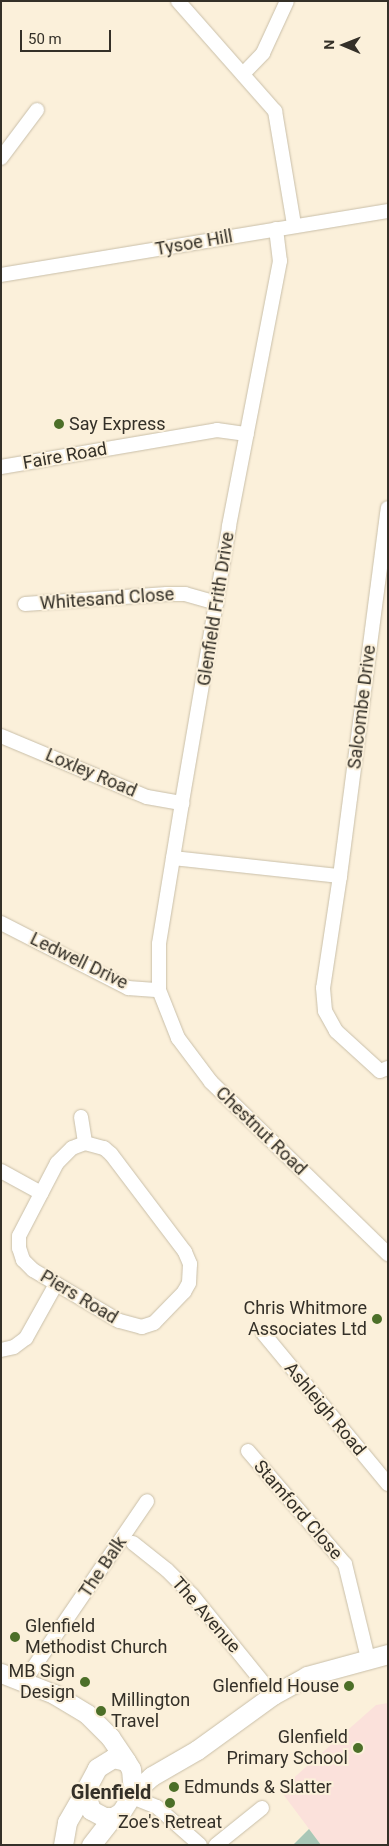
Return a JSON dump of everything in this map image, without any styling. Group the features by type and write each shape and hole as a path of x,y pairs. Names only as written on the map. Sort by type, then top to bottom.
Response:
{"street":[{"path":"178,1 275,111 294,225"},
{"path":"244,74 263,53 287,1"},
{"path":"1,158 37,110"},
{"name":"Tysoe Hill","path":"1,275 294,225 388,211"},
{"name":"Glenfield Frith Drive","path":"159,990 159,944 182,803 247,434 280,261 276,229"},
{"name":"Faire Road","path":"1,467 217,430 247,434"},
{"name":"Salcombe Drive","path":"388,508 324,988 325,1011 336,1032 380,1071 388,1068"},
{"name":"Whitesand Close","path":"25,604 167,594 185,594 217,603"},
{"name":"Loxley Road","path":"1,736 147,797 182,803"},
{"path":"173,858 340,876"},
{"name":"Ledwell Drive","path":"1,923 128,988 159,990"},
{"name":"Chestnut Road","path":"159,990 178,1038 211,1082 388,1254"},
{"path":"82,1114 86,1143"},
{"name":"Piers Road","path":"86,1143 104,1148 111,1154 185,1252 190,1274 184,1292 154,1323 142,1327 119,1321 56,1284 23,1260 19,1248 19,1236 41,1193 63,1154 86,1143"},
{"path":"1,1170 41,1193"},
{"path":"1,1350 14,1347 26,1338 56,1284"},
{"name":"Ashleigh Road","path":"263,1333 388,1484"},
{"name":"Stamford Close","path":"248,1451 345,1564 368,1658"},
{"name":"The Balk","path":"23,1683 147,1501"},
{"name":"The Avenue","path":"133,1543 167,1570 192,1596 274,1695"},
{"path":"91,1845 113,1817 121,1812 133,1795 163,1769 197,1750 274,1695 307,1676 388,1654"},
{"path":"1,1673 54,1694 76,1707 102,1730 127,1762 134,1779 133,1795"},
{"path":"102,1730 105,1761"},
{"path":"63,1845 66,1822 88,1783 105,1761 113,1758 144,1769 163,1769"},
{"path":"85,1791 92,1810 113,1817"},
{"path":"133,1795 157,1807 200,1845"},
{"path":"216,1845 262,1808"}],"shaded area":[{"name":"Glenfield Primary School","path":"388,1703 388,1845 321,1845 280,1790 376,1705"}],"green space":[{"path":"309,1829 321,1845 293,1845"}],"place":[{"name":"Say Express","path":"59,424"},
{"name":"Chris Whitmore Associates Ltd","path":"377,1319"},
{"name":"Glenfield Methodist Church","path":"15,1637"},
{"name":"MB Sign Design","path":"85,1682"},
{"name":"Glenfield House","path":"349,1686"},
{"name":"Millington Travel","path":"101,1711"},
{"name":"Glenfield Primary School","path":"358,1748"},
{"name":"Edmunds & Slatter","path":"174,1787"},
{"name":"Zoe's Retreat","path":"170,1803"}],"district":[{"name":"Glenfield","path":"111,1792"}]}
